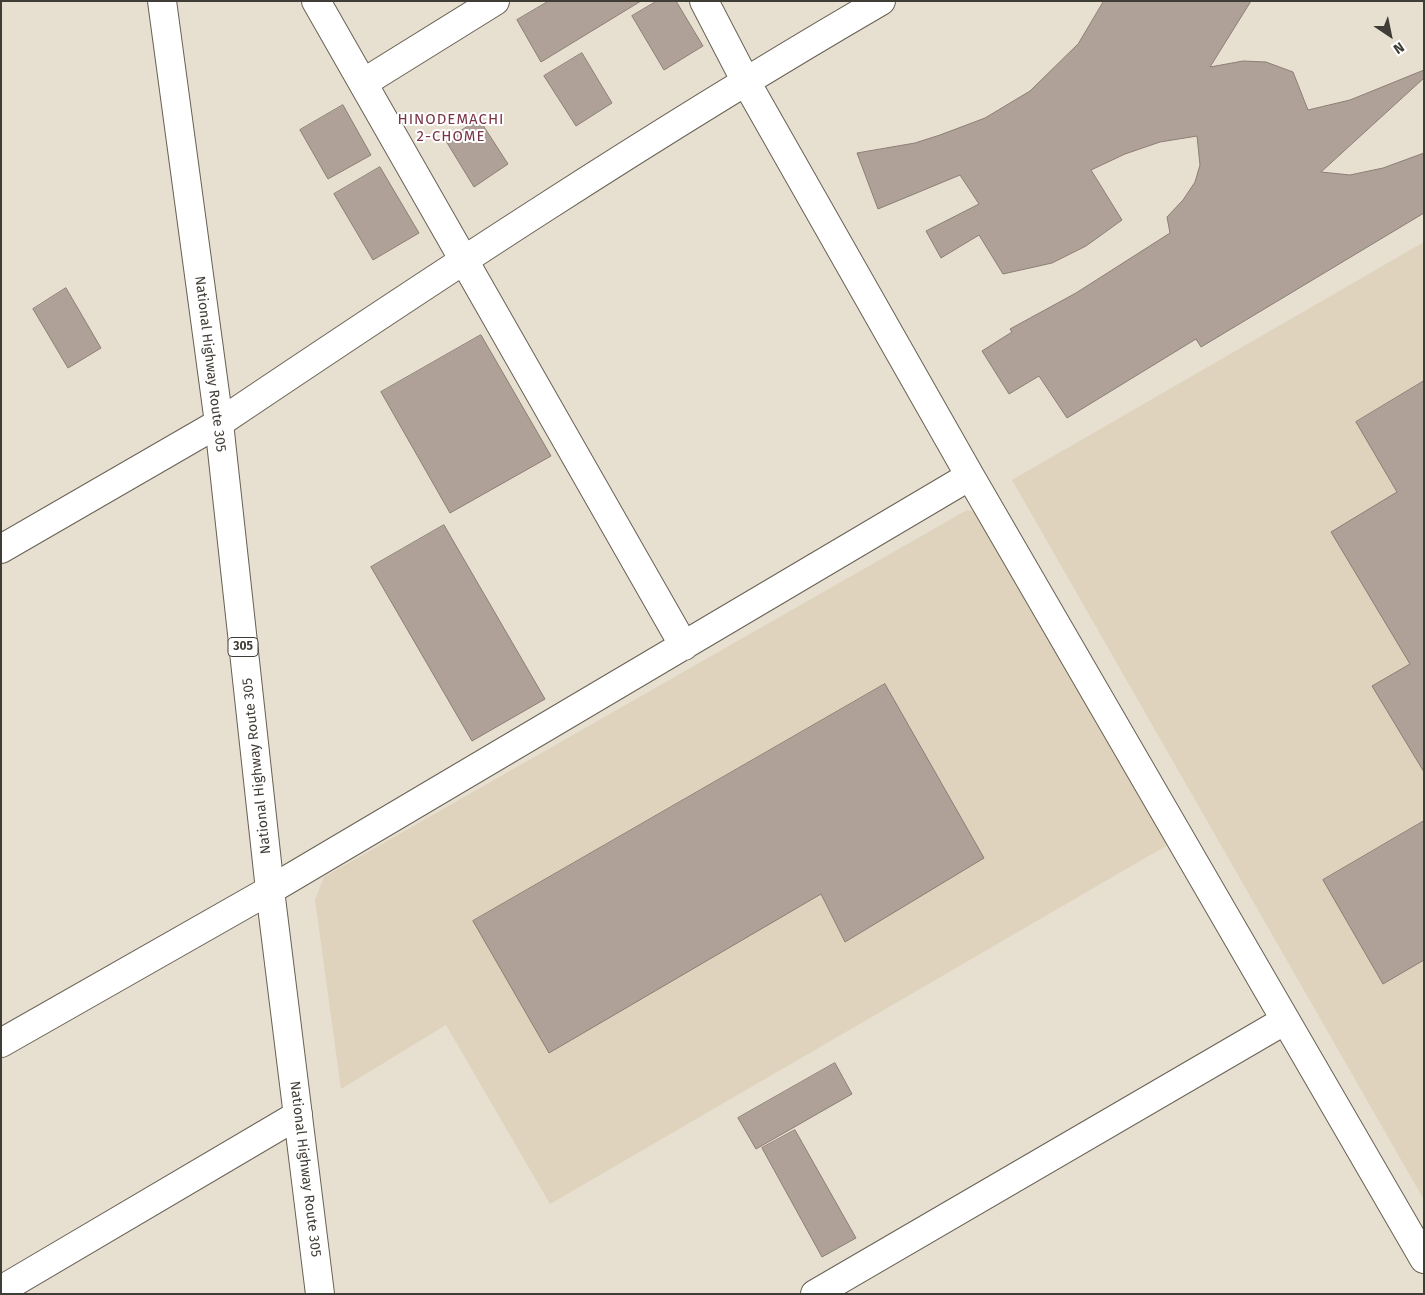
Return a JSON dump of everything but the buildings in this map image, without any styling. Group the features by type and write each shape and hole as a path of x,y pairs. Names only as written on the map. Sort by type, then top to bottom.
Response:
{"main road":[{"name":"National Highway Route 305","path":"162,1 219,423 270,890 320,1294"},
{"path":"316,1 684,646"},
{"path":"363,83 495,1"},
{"path":"704,1 745,80 970,476 1284,1021 1424,1259"},
{"path":"1,549 219,423 463,259 745,80 881,1"},
{"path":"1,1043 270,890 970,476"},
{"path":"815,1294 1284,1021"},
{"path":"1,1290 298,1115"}],"shaded area":[{"path":"1424,242 1424,1200 1012,480"},
{"path":"967,510 984,514 1171,843 550,1204 446,1025 341,1089 315,900 324,877"}],"district":[{"name":"HINODEMACHI 2-CHOME","path":"451,128"}]}
